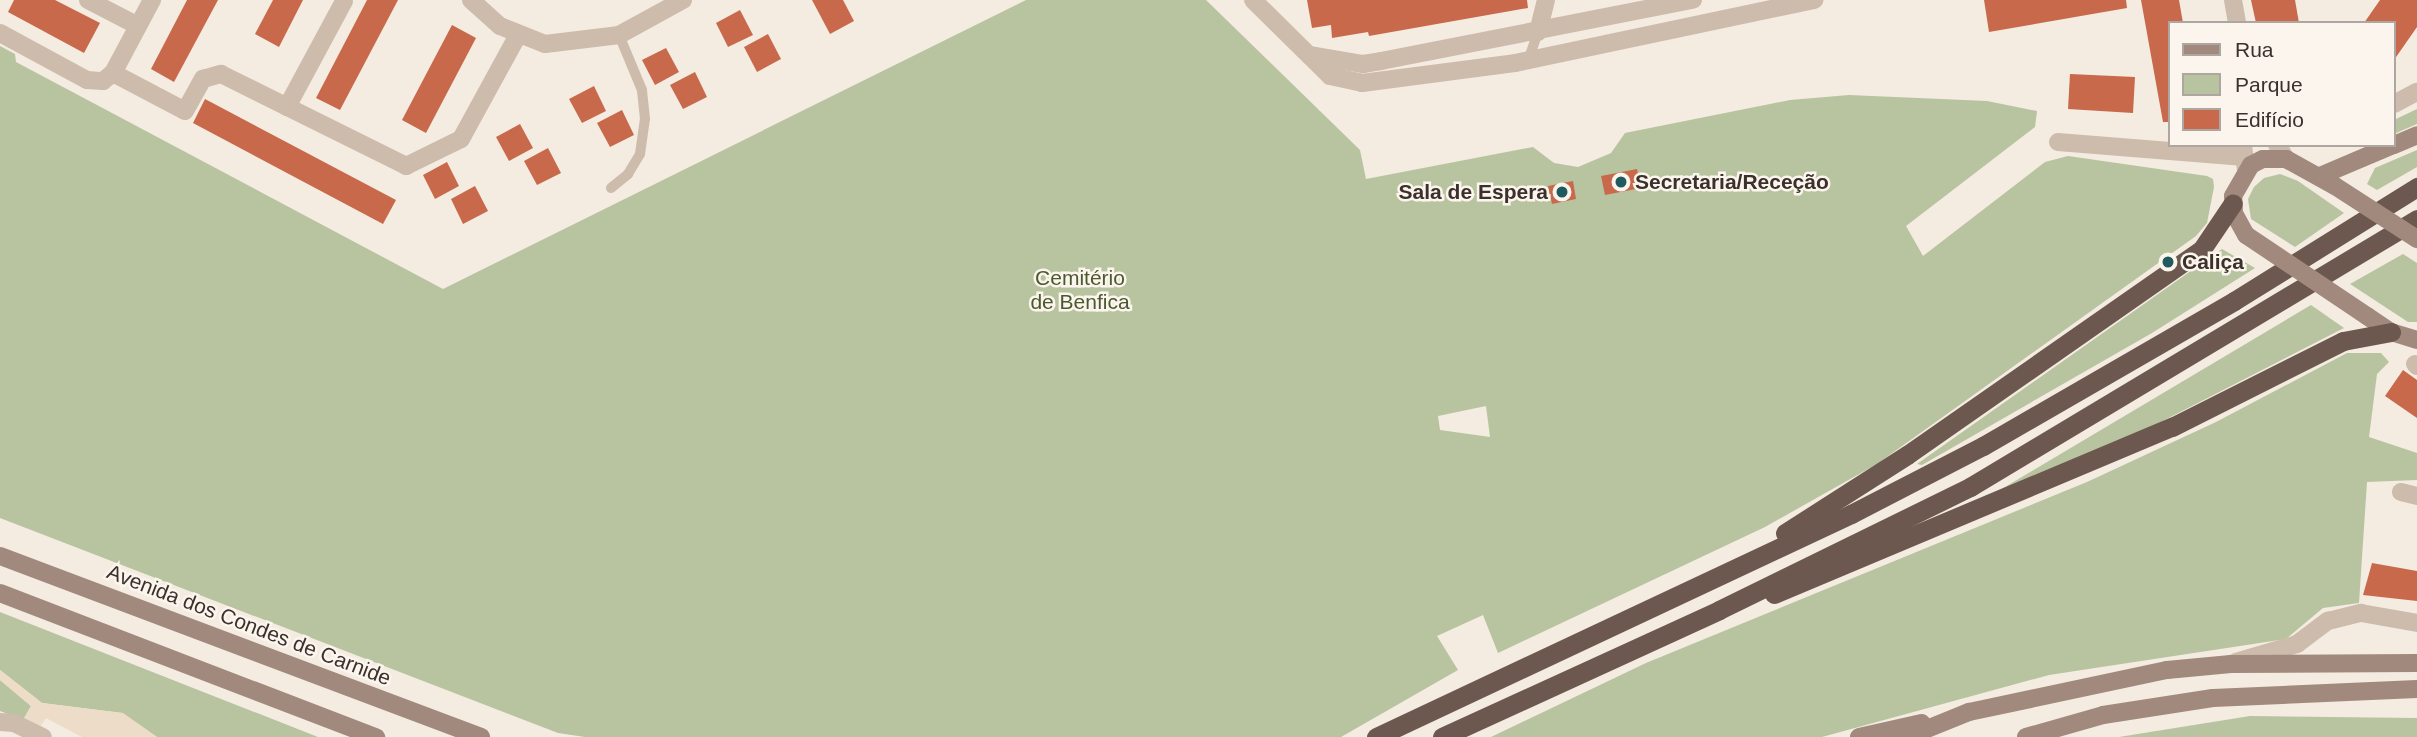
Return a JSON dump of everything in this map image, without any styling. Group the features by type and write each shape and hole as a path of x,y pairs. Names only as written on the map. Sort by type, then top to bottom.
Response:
{"highway":[{"path":"1376,737 1713,578 1983,446 2234,301 2417,187"},
{"path":"1713,578 1907,455 2202,248 2233,203"},
{"path":"1442,737 1719,610 1970,487 2417,219"},
{"path":"1719,610 1798,586 1901,544 2172,427 2343,341 2391,332"}],"main road":[{"path":"2396,144 2417,135"},
{"path":"2328,181 2390,147"},
{"path":"2417,239 2281,152 2263,159 2244,157 2235,185 2233,203 2246,235 2391,332 2417,340"},
{"name":"Avenida dos Condes de Carnide","path":"0,556 481,737"},
{"path":"0,593 376,737"},
{"path":"1859,737 2096,682 2231,664 2417,663"},
{"path":"2026,737 2103,716 2213,698 2417,689"},
{"path":"1907,737 1969,712"}],"street":[{"path":"88,0 138,26"},
{"path":"0,33 87,80 103,80 113,72 152,0"},
{"path":"471,0 518,35 545,44 619,35 683,0"},
{"path":"1538,32 1546,0"},
{"path":"1309,55 1363,64 1693,0"},
{"path":"1257,2 1284,33 1330,76 1362,83 1528,61 1814,0"},
{"path":"2221,0 2225,21"},
{"path":"2233,0 2236,21"},
{"path":"287,107 344,1"},
{"path":"113,72 185,111 198,84 215,74 287,107 397,165 412,164 461,139 518,35"},
{"path":"2396,103 2417,92"},
{"path":"2058,142 2244,157"},
{"path":"2231,664 2297,644 2328,621 2361,613 2417,623"},
{"path":"0,722 14,723 43,737"}],"lane":[{"path":"1528,61 1538,32"},
{"path":"611,188 628,174 640,154 645,119 642,90 619,35"}],"green space":[{"name":"Cemitério de Benfica","path":"1026,0 1206,0 1360,150 1366,179 1533,147 1554,163 1578,167 1611,153 1625,133 1790,100 1849,95 1987,101 2037,111 2035,127 1906,226 1923,256 2045,162 2068,156 2207,176 2213,179 2214,187 2207,223 2196,236 1877,464 1765,527 1498,653 1483,615 1437,636 1458,670 1341,737 585,737 558,733 0,518 0,46 15,54 16,62 443,289","holes":["1486,406 1490,437 1440,430 1438,416"]},
{"path":"2417,109 2417,124 2396,133 2396,119"},
{"path":"2417,150 2417,167 2377,190 2367,184 2375,168"},
{"path":"2280,174 2298,181 2344,213 2295,247 2251,219 2248,199 2254,187 2264,178"},
{"path":"2222,249 2255,268 2152,333 1922,465 1917,464"},
{"path":"2403,254 2417,263 2417,322 2408,322 2350,284"},
{"path":"2311,305 2344,328 2151,427 1995,493"},
{"path":"2347,353 2381,353 2389,362 2377,374 2369,437 2417,453 2417,480 2367,482 2359,603 2323,608 2286,639 2049,675 1822,737 1491,737 1646,663 2087,482 2216,422"},
{"path":"0,612 318,737 157,737 122,713 42,703 0,670"},
{"path":"0,680 31,706 23,720 0,711"},
{"path":"2250,716 2417,718 2417,737 2119,737"}],"shaded area":[{"path":"0,670 42,703 123,713 157,737 82,737 46,718 39,728 23,720 31,706 0,680"}],"building":[{"path":"14,0 55,0 100,23 84,53 8,12"},
{"path":"187,0 218,0 174,82 151,69"},
{"path":"273,0 303,0 279,47 255,34"},
{"path":"367,0 398,0 340,110 316,98"},
{"path":"812,0 843,0 854,21 830,34"},
{"path":"1307,0 1527,0 1528,8 1369,36 1368,32 1332,38 1331,25 1312,28"},
{"path":"1984,0 2126,0 2127,8 1989,32"},
{"path":"2141,0 2179,0 2183,21 2168,21 2168,122 2163,122"},
{"path":"2251,0 2295,0 2299,21 2256,21"},
{"path":"2380,0 2417,0 2417,27 2396,57 2396,21 2365,21"},
{"path":"740,10 753,35 728,47 716,23"},
{"path":"452,25 476,38 426,133 402,120"},
{"path":"768,34 781,59 757,72 744,47"},
{"path":"666,48 679,72 655,85 642,60"},
{"path":"695,72 707,97 683,109 670,85"},
{"path":"2070,74 2135,77 2133,113 2068,109"},
{"path":"594,86 606,111 582,123 569,99"},
{"path":"205,99 396,200 383,224 193,123"},
{"path":"622,110 634,135 610,147 597,123"},
{"path":"520,124 533,148 509,161 496,137"},
{"path":"548,148 561,173 537,185 524,161"},
{"path":"447,162 459,186 435,199 423,175"},
{"name":"Secretaria/Receção","path":"1637,169 1641,188 1605,195 1601,176"},
{"name":"Sala de Espera","path":"1573,181 1576,199 1552,204 1548,186"},
{"path":"475,186 488,211 463,224 451,199"},
{"path":"2403,370 2417,380 2417,418 2385,396"},
{"path":"2372,563 2417,571 2417,601 2363,595"}],"place":[{"name":"Secretaria/Receção","path":"1621,182"},
{"name":"Sala de Espera","path":"1562,192"},
{"name":"Caliça","path":"2168,262"}]}
